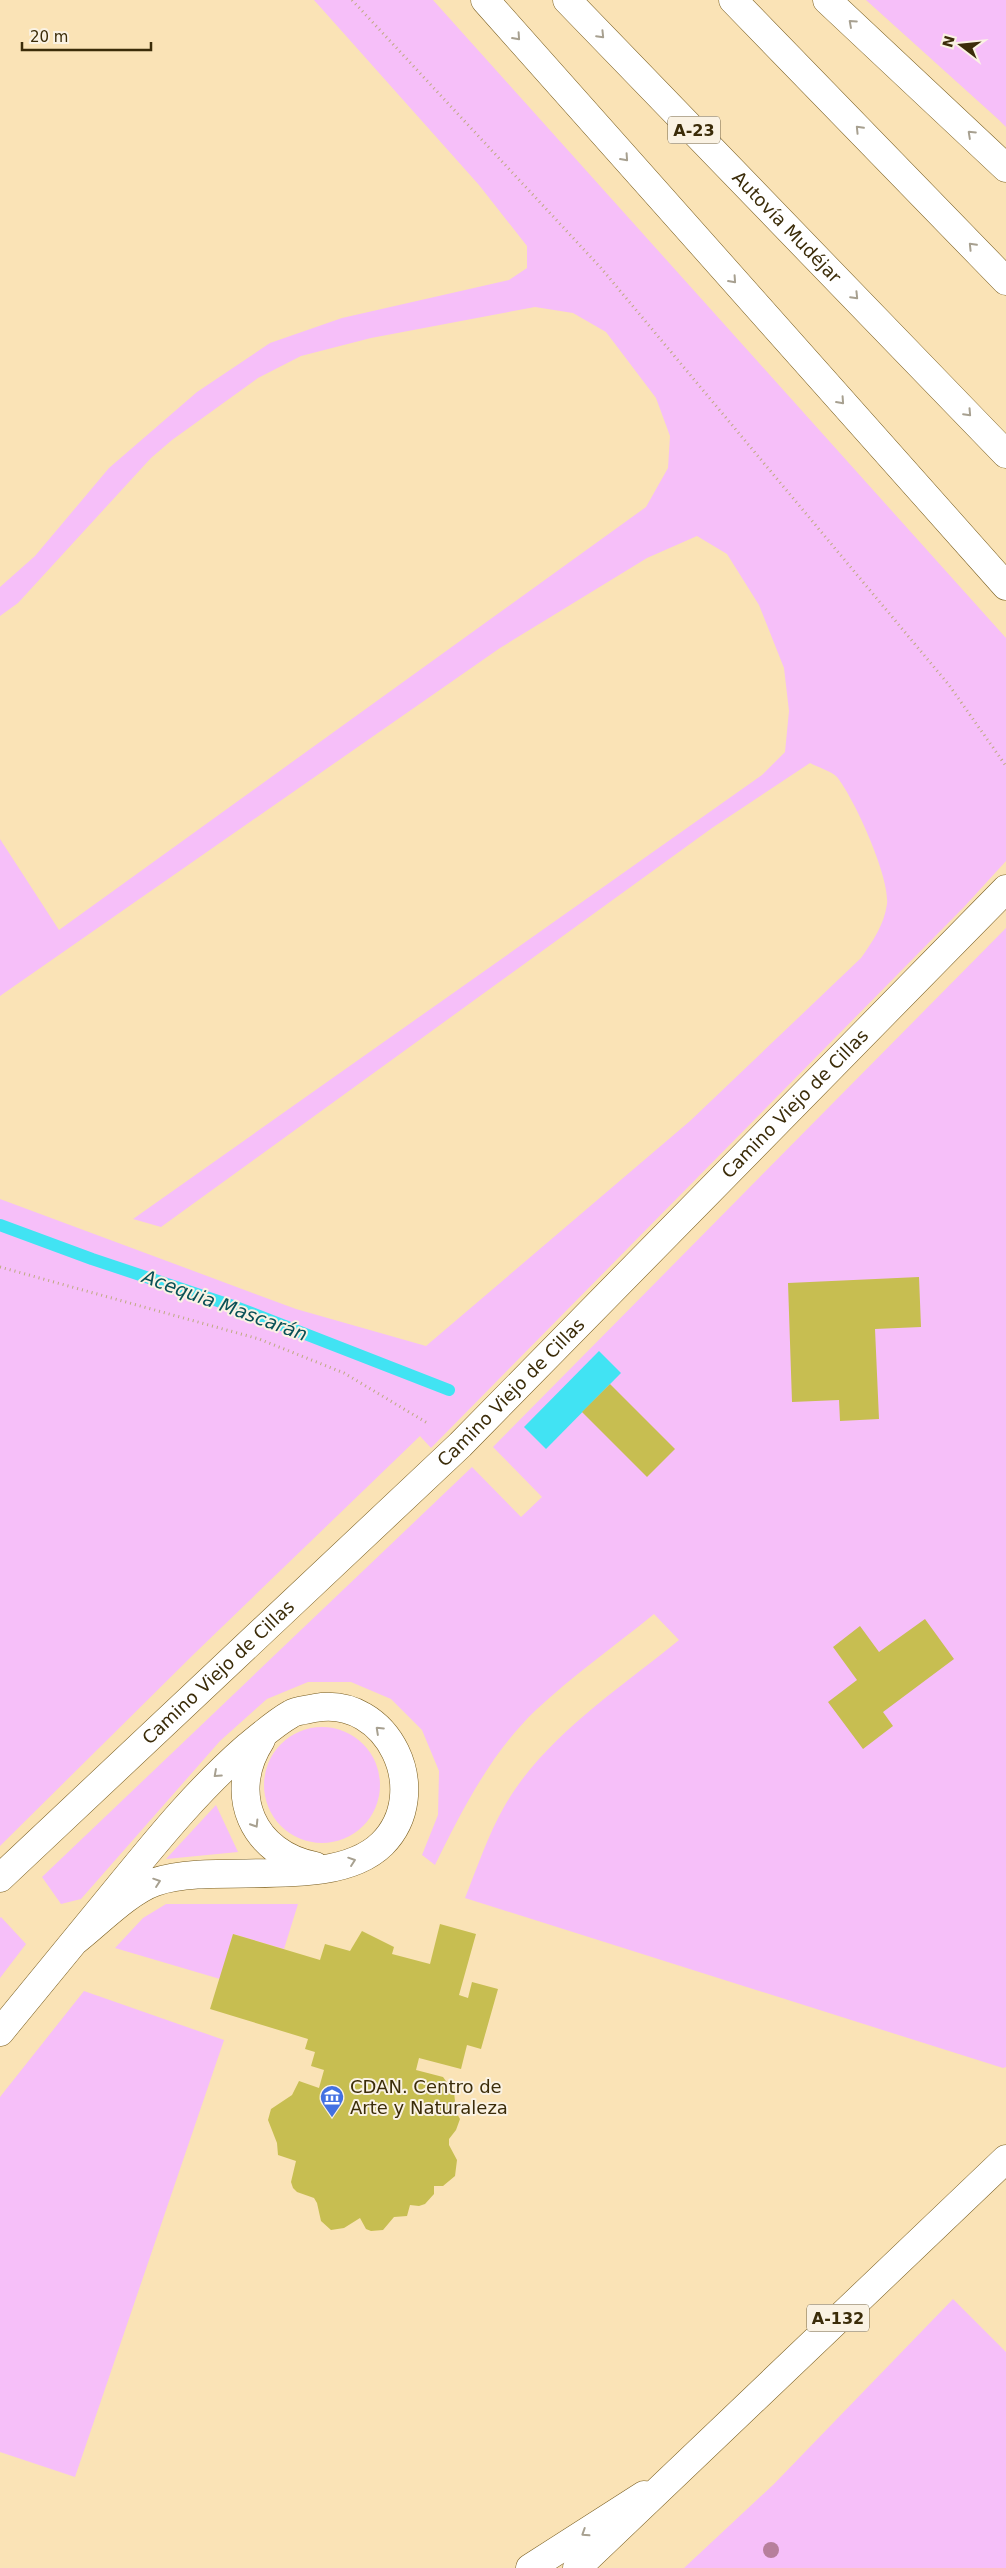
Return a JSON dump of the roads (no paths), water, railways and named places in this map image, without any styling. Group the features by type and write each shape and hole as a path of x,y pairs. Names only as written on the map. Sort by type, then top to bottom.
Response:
{"main road":[{"path":"485,0 1006,586"},
{"name":"Autovía Mudéjar","path":"567,0 1006,454"},
{"path":"733,0 1006,281"},
{"path":"827,0 1006,168"},
{"name":"Camino Viejo de Cillas","path":"0,1878 460,1445 1006,889"},
{"path":"0,2032 178,1814 214,1776 267,1730 293,1712 324,1707 355,1712 381,1730 399,1756 406,1787 400,1818 382,1844 356,1862 325,1868 260,1874 177,1877 153,1883 132,1896 75,1941"},
{"path":"267,1730 250,1757 244,1788 251,1819 268,1845 295,1862 325,1868"},
{"name":"A-132","path":"577,2568 1006,2159"},
{"path":"530,2568 670,2478"}],"water":[{"path":"599,1351 621,1373 546,1449 524,1427"}],"waterway":[{"name":"Acequia Mascarán","path":"0,1225 92,1259 236,1307 449,1390"}],"place":[{"name":"CDAN. Centro de Arte y Naturaleza","path":"332,2118"}]}
